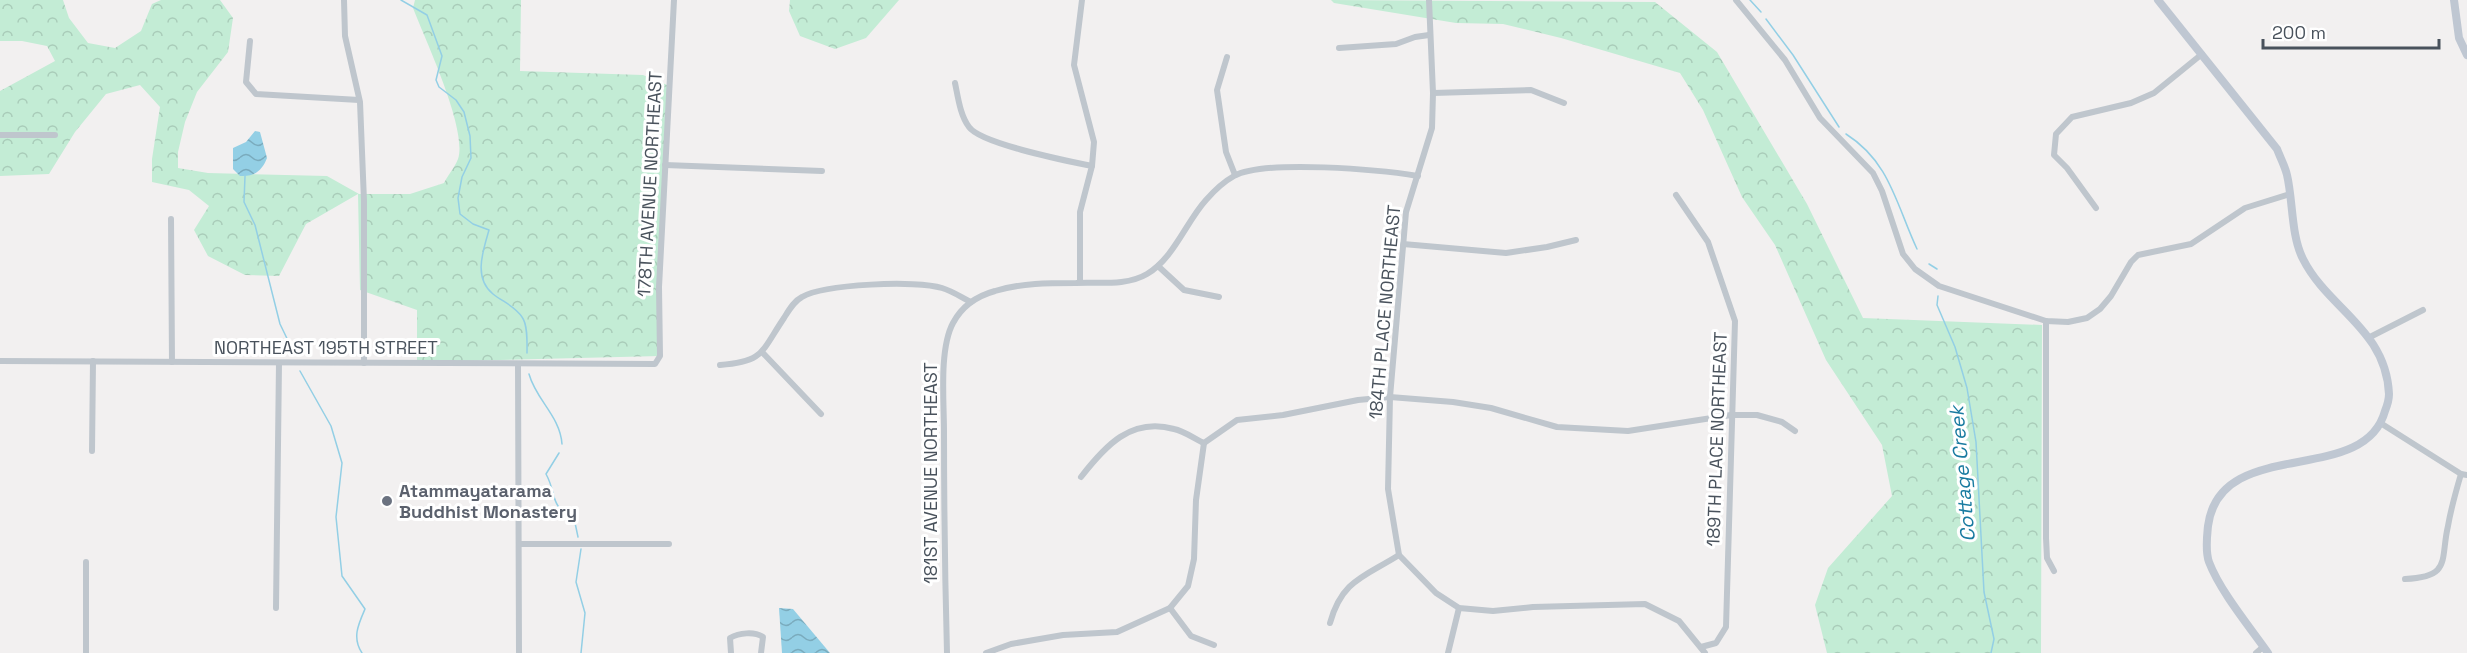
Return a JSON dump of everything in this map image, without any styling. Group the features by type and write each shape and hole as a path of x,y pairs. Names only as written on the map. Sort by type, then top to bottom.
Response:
{"street":[{"path":"344,0 345,36 360,100 364,201 364,363"},
{"name":"178TH AVENUE NORTHEAST","path":"652,365 660,356 659,287 674,0"},
{"path":"1080,282 1080,212 1092,166 1094,142 1074,65 1082,0"},
{"name":"184TH PLACE NORTHEAST","path":"1399,555 1388,489 1390,397 1406,212 1432,128 1433,93 1429,0"},
{"path":"1736,0 1785,60 1820,118 1873,173 1882,191 1906,258 1915,269 1939,286 2046,321 2068,322 2087,318 2100,309 2138,255 2191,244 2245,208 2290,194"},
{"path":"2158,0 2277,149 2287,173 2302,259 2326,290 2370,337 2384,365 2390,395 2382,424 2357,445 2332,455 2256,471 2233,484 2218,499 2209,518 2208,560 2262,651"},
{"path":"2454,0 2459,38 2467,54"},
{"path":"1339,48 1396,45 1415,37 1429,35"},
{"path":"250,41 246,82 256,94 360,100"},
{"path":"2096,208 2054,154 2056,134 2072,117 2088,111 2131,103 2154,93 2202,54"},
{"path":"1227,57 1216,90 1226,152 1235,175"},
{"path":"954,83 963,117 975,134 1050,157 1092,166"},
{"path":"1433,93 1531,90 1564,103"},
{"path":"0,135 55,135"},
{"path":"665,165 822,171"},
{"path":"720,365 745,363 762,352 791,306 802,297 820,291 875,285 922,285 942,288 971,302 993,291 1012,287 1080,282 1110,283 1146,274 1158,266 1208,198 1235,175 1283,168 1377,169 1418,176"},
{"name":"189TH PLACE NORTHEAST","path":"1676,195 1708,242 1735,321 1726,627 1716,643 1703,650"},
{"path":"171,219 172,362"},
{"path":"1403,244 1506,254 1576,240"},
{"path":"1158,266 1184,290 1219,297"},
{"name":"181ST AVENUE NORTHEAST","path":"947,653 943,543 944,379 952,324 971,302"},
{"path":"2370,337 2423,310"},
{"path":"2046,321 2046,538 2047,558 2054,571"},
{"path":"762,352 821,414"},
{"name":"NORTHEAST 195TH STREET","path":"0,361 652,365"},
{"path":"92,451 93,361"},
{"path":"276,608 279,363"},
{"path":"518,364 519,653"},
{"path":"986,653 1011,644 1063,635 1117,632 1170,608 1188,586 1194,560 1196,500 1204,443 1236,420 1390,397 1453,402 1491,408 1557,427 1628,431 1731,415 1757,415 1782,422 1795,431"},
{"path":"2382,424 2464,475 2447,528 2446,553 2441,567 2422,578 2405,579"},
{"path":"1081,477 1110,443 1128,431 1140,427 1176,429 1204,443"},
{"path":"519,544 669,544"},
{"path":"1330,623 1348,585 1399,555 1425,583 1459,608 1493,611 1533,607 1645,604 1679,621 1703,650"},
{"path":"86,562 86,653"},
{"path":"1170,608 1191,636 1214,645"},
{"path":"1448,653 1459,608"},
{"path":"731,653 730,638 746,634 758,634 763,638 761,653"}],"green space":[{"path":"0,0 63,0 69,18 88,43 115,48 141,31 152,4 161,0 220,0 233,18 228,52 197,92 185,122 178,152 178,168 208,173 327,176 359,194 410,194 444,183 458,159 459,145 457,128 444,84 413,8 415,0 521,0 520,71 643,75 672,87 659,287 660,356 417,362 417,310 360,290 358,194 306,224 279,276 245,275 208,256 194,230 209,206 189,190 152,182 152,159 160,107 140,85 106,94 75,132 49,174 0,176 0,91 55,61 47,46 22,41 0,41"},
{"path":"790,0 899,0 866,38 835,49 800,36 789,11"},
{"path":"1331,0 1655,2 1717,52 1807,204 1863,318 2042,325 2041,653 1827,653 1815,605 1828,568 1892,496 1882,445 1826,360 1775,245 1742,197 1703,110 1680,73 1561,38 1503,24 1456,23 1334,3"}],"water":[{"path":"255,131 260,132 267,158 257,172 240,176 233,169 233,148 246,142"},
{"path":"779,608 793,609 830,653 782,653"}],"waterway":[{"path":"401,0 427,15 442,56 436,80 439,87 456,100 464,112 470,136 471,158 462,177 458,198 460,214 473,224 489,230 481,264 483,280 493,294 512,307 524,320 527,353"},
{"name":"Cottage Creek","path":"1750,0 1761,12"},
{"name":"Cottage Creek","path":"1766,19 1793,55 1839,127"},
{"name":"Cottage Creek","path":"1846,134 1873,157 1882,171 1897,200 1917,249"},
{"path":"245,176 244,202 255,225 280,324 293,351"},
{"name":"Cottage Creek","path":"1929,264 1937,269"},
{"name":"Cottage Creek","path":"1938,296 1937,305 1955,347 1967,388 1976,442 1984,592 1994,639 1991,653"},
{"path":"300,371 331,426 342,463 336,517 342,576 365,609 358,626 357,637 362,653"},
{"path":"529,374 537,392 553,416 562,444"},
{"path":"559,453 546,474 560,509 574,518 578,537"},
{"path":"581,549 576,582 585,613 581,653"}],"place":[{"name":"Atammayatarama Buddhist Monastery","path":"387,501"}]}
